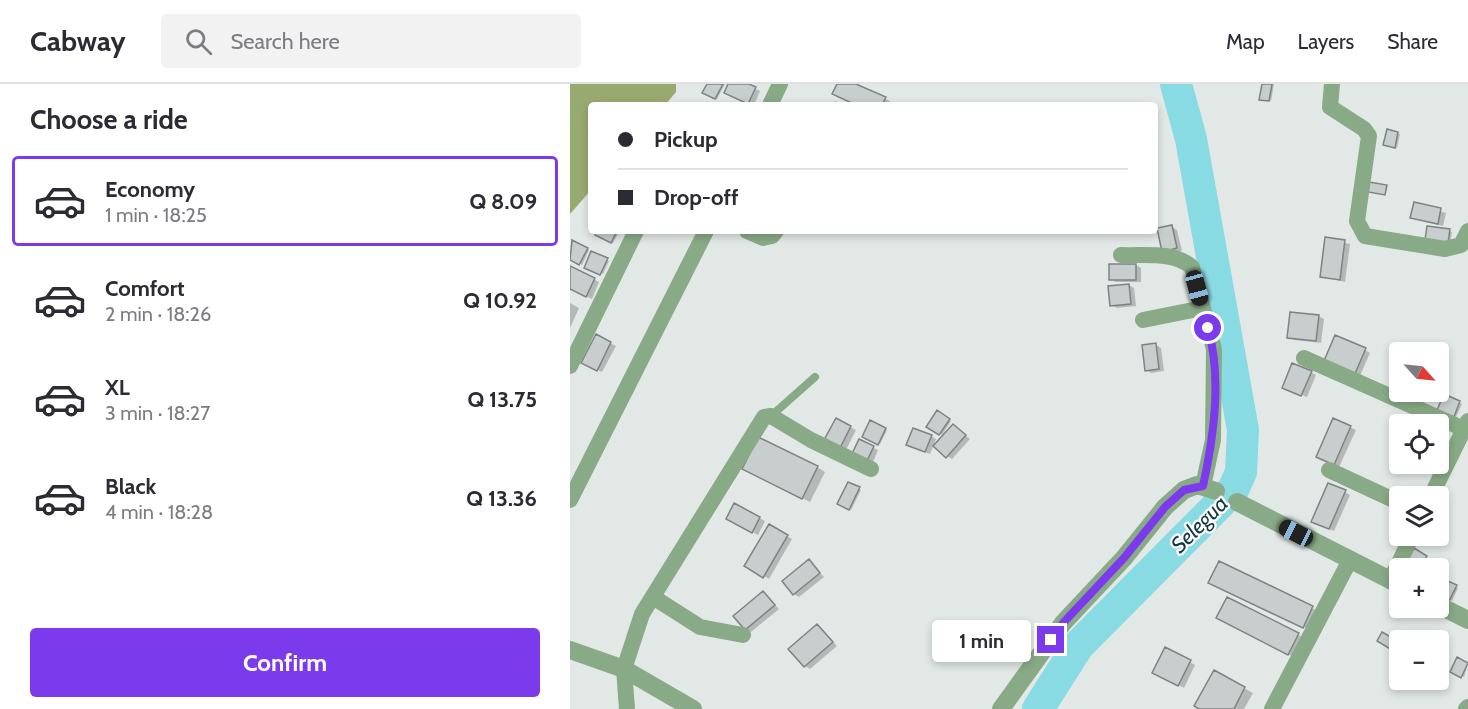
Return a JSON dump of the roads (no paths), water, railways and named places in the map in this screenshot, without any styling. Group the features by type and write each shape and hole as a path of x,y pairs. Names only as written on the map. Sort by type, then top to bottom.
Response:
{"street":[{"path":"771,102 780,84"},
{"path":"1332,84 1330,107 1364,129 1369,136 1357,221 1365,236 1445,249 1461,245 1468,231"},
{"path":"570,366 635,234"},
{"path":"570,500 704,234"},
{"path":"754,234 763,238 774,234"},
{"path":"1121,255 1173,256 1184,260 1192,267 1214,349 1210,488"},
{"path":"1143,320 1203,308"},
{"path":"1304,358 1466,425 1436,486"},
{"path":"627,709 624,669 642,614 764,417 771,416 871,469"},
{"path":"1329,470 1389,498"},
{"path":"1001,709 1063,623 1124,558 1165,507 1184,490 1210,488 1389,580"},
{"path":"1272,709 1350,560"},
{"path":"652,597 700,627 743,635"},
{"path":"1449,610 1468,620"},
{"path":"570,650 624,669 693,709"}],"lane":[{"path":"771,416 815,377"}],"waterway":[{"name":"Selegua","path":"1038,709 1078,646 1233,490 1241,472 1243,430 1191,139 1176,84"}]}
